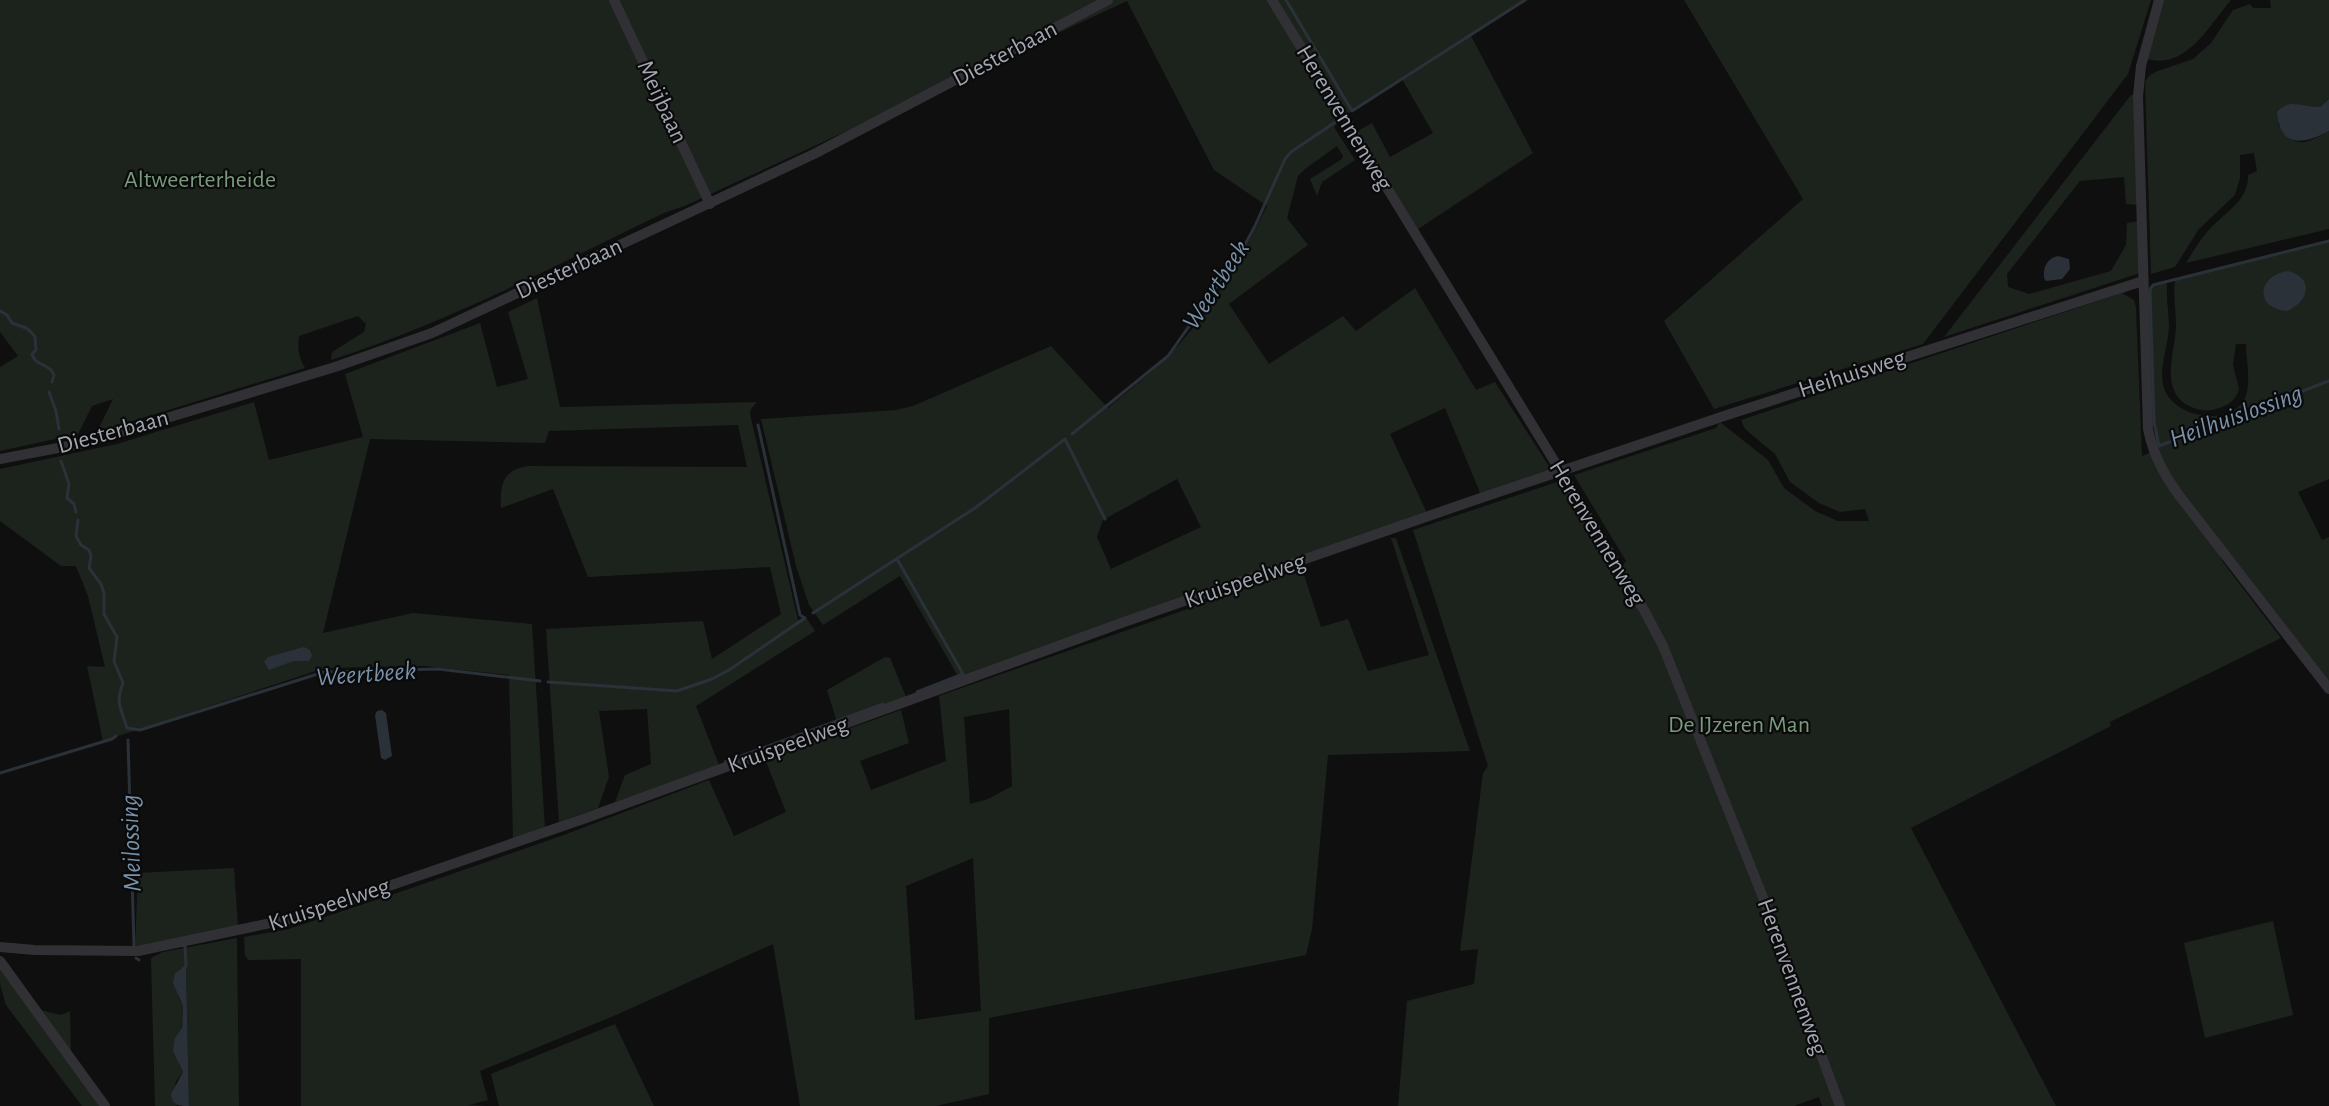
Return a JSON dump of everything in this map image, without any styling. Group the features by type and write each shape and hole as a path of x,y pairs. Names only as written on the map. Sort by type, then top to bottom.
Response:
{"street":[{"name":"Meijbaan","path":"614,0 710,204"},
{"name":"Diesterbaan","path":"0,459 84,443 387,351 432,333 814,154 1108,0"},
{"name":"Herenvennenweg","path":"1272,0 1562,472 1644,610 1662,646 1766,904 1840,1106"},
{"path":"2159,0 2141,66 2138,96 2148,429 2152,448 2162,471 2329,689"},
{"name":"Heihuisweg","path":"1562,472 1730,414 2143,281"},
{"name":"Kruispeelweg","path":"0,947 35,950 138,951 299,917 608,810 1124,622 1562,472"},
{"path":"0,961 105,1106"}],"green space":[{"name":"Altweerterheide","path":"0,0 1528,0 1471,36 1533,153 1418,229 1358,131 1372,123 1390,157 1433,133 1402,79 1347,114 1334,127 1355,160 1322,182 1317,196 1310,179 1342,159 1343,156 1337,146 1298,176 1287,218 1308,245 1229,304 1269,364 1343,316 1356,331 1415,288 1476,390 1495,382 1552,471 1481,495 1445,408 1390,434 1427,513 959,678 900,576 823,625 809,605 796,566 761,419 896,410 913,406 1051,346 1108,408 1156,368 1186,337 1225,283 1267,206 1214,170 1127,1 417,329 331,360 332,352 364,332 366,324 358,316 299,336 299,353 305,368 97,432 113,399 92,406 78,434 0,451 0,367 18,356 0,332","holes":["1177,479 1201,527 1111,569 1097,537 1103,520"]},
{"path":"1684,0 2151,0 2128,74 1923,344 1714,409 1664,321 1803,199"},
{"path":"2162,0 2231,0 2196,43 2174,58 2161,61 2147,59"},
{"path":"2270,0 2329,0 2329,99 2320,107 2311,108 2302,105 2278,124 2290,138 2300,142 2306,142 2329,131 2329,229 2186,263 2205,235 2240,200 2248,175 2257,171 2254,153 2240,155 2240,178 2235,195 2199,229 2175,267 2151,274 2145,82 2155,72 2193,59 2211,43 2233,10 2250,4 2253,8 2271,8"},
{"path":"2131,95 2135,95 2139,205 2126,204 2124,177 2080,181 2007,274 2008,287 2029,294 2111,271 2126,245 2127,223 2139,221 2140,273 1944,337"},
{"name":"De IJzeren Man","path":"2329,241 2329,479 2298,492 2322,540 2329,537 2329,682 2212,532 2222,561 2281,638 2110,722 2111,726 1911,828 2056,1106 1822,1106 1819,1097 1794,1106 1398,1106 1407,1001 1474,984 1478,949 1460,951 1483,773 1488,766 1413,530 1560,481 1619,571 1626,561 1574,475 1716,428 1720,422 1768,460 1784,488 1815,511 1838,521 1869,521 1865,509 1840,512 1819,503 1790,482 1775,454 1745,429 1741,420 2122,293 2134,300 2136,308 2142,456 2156,450 2149,287 2166,282 2167,286 2169,328 2162,374 2164,388 2170,399 2180,408 2205,416 2219,416 2231,412 2240,405 2246,395 2248,376 2246,344 2236,344 2233,365 2239,389 2231,402 2220,408 2206,410 2189,406 2180,399 2171,381 2176,326 2175,280"},
{"path":"537,298 560,407 757,402 750,414 798,620 805,616 815,631 696,706 719,765 615,802 625,775 651,764 647,709 599,711 609,777 598,808 559,822 546,629 703,621 712,659 781,614 770,567 588,577 553,489 501,508 501,492 508,475 529,466 747,467 738,425 549,431 545,443 370,439 323,633 413,613 532,624 545,829 513,840 509,675 425,666 325,668 103,741 87,666 105,667 88,596 76,566 61,566 0,521 0,469 117,444 254,402 269,460 363,437 345,374 480,323 497,387 528,379 508,312"},
{"path":"1391,538 1396,538 1470,751 1328,755 1312,929 1306,955 989,1018 989,1094 936,1106 800,1106 773,944 616,1015 480,1071 488,1100 469,1105 489,1106 301,1106 301,959 248,960 245,955 244,937 289,929 403,891 561,836 709,780 734,836 786,812 765,759 901,710 909,743 860,761 871,790 946,761 939,696 1302,569 1321,627 1348,619 1368,671 1429,655","holes":["1009,709 1012,786 988,799 970,804 964,717","973,858 981,1011 915,1020 906,886"]},
{"path":"885,657 890,658 906,697 837,722 827,690"},
{"path":"234,868 238,926 135,949 138,873"},
{"path":"2273,921 2293,1015 2205,1038 2184,943"},
{"path":"237,938 239,1106 189,1106 186,967 178,996 183,1006 179,1064 183,1072 176,1081 172,1099 177,1106 155,1106 151,958 163,952"},
{"path":"0,966 99,1106 82,1106 6,1005 0,984"},
{"path":"36,1009 61,1015 70,1011 71,1057"},
{"path":"615,1024 654,1106 499,1106 491,1074"}],"shaded area":[{"path":"2329,99 2329,131 2302,141 2288,138 2283,132 2277,112 2282,108 2292,104 2320,107"},
{"path":"2058,256 2069,259 2070,269 2062,279 2046,281 2045,267 2048,261"},
{"path":"2288,271 2297,274 2302,279 2306,290 2300,302 2287,311 2276,309 2269,304 2264,298 2264,291 2270,279"},
{"path":"304,647 310,650 312,656 309,661 294,661 269,670 264,662 268,657"},
{"path":"382,710 386,713 392,756 385,760 381,758 375,715 377,711"},
{"path":"186,967 189,1106 182,1106 173,1101 171,1094 183,1072 173,1051 175,1038 182,1028 183,1006 173,983 175,973"}],"waterway":[{"name":"Weertbeek","path":"1286,0 1352,111 1525,0"},
{"name":"Weertbeek","path":"1072,434 1168,356 1240,254 1285,159 1291,152 1337,121"},
{"name":"Heilhuislossing","path":"2329,241 2153,285 2150,290 2154,422 2159,446 2329,381"},
{"name":"Meilossing","path":"0,311 7,315 12,323 26,328 35,337 36,350 32,354 33,358 51,370 54,375 52,382"},
{"name":"Meilossing","path":"49,392 56,411 59,429"},
{"name":"Weertbeek","path":"548,682 677,691 712,679 729,670 805,618 800,615 758,425"},
{"name":"Weertbeek","path":"813,613 975,508 1065,439 1105,519"},
{"name":"Meilossing","path":"61,461 69,484 67,498 74,504 76,512"},
{"name":"Weertbeek","path":"78,520 76,536 81,545 89,550 91,556 89,568 101,584 104,593 104,614 117,637 114,661 123,683 119,701 127,728 140,730 324,672 438,669 540,681"},
{"path":"897,559 963,674 917,692"},
{"path":"725,762 883,704"},
{"path":"0,773 116,736"},
{"name":"Meilossing","path":"128,740 134,946"},
{"name":"Meilossing","path":"181,971 186,966 185,946 182,945"}]}
